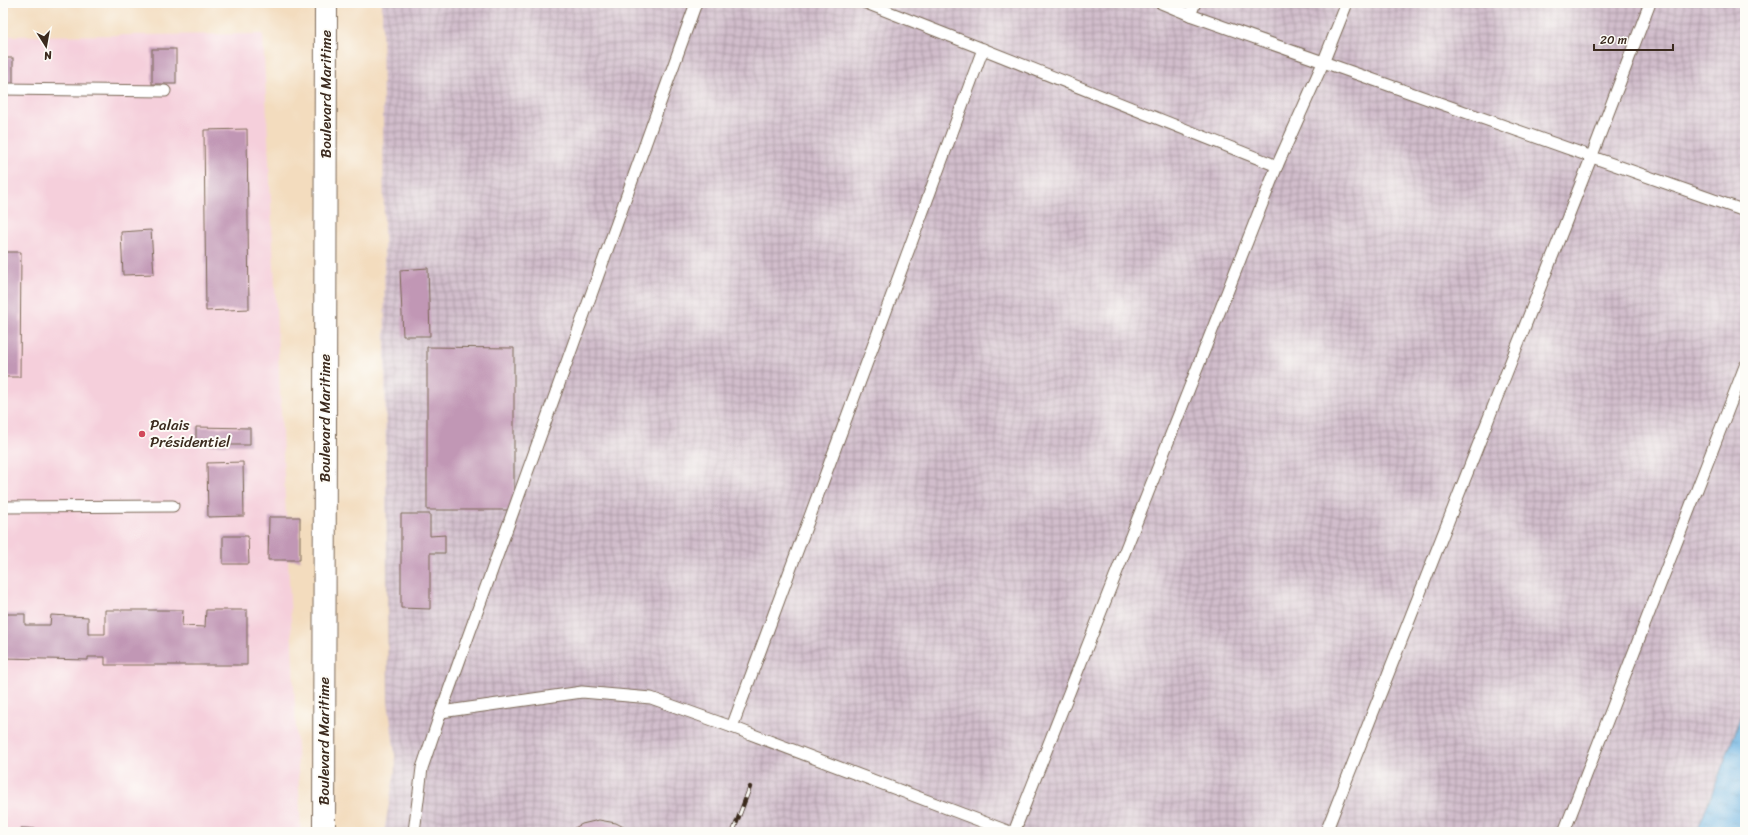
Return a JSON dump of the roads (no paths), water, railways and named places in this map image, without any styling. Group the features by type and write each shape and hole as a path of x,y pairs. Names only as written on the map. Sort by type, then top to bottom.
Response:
{"street":[{"name":"Boulevard Maritime","path":"324,832 326,3"}],"lane":[{"path":"414,832 422,768 441,712 696,3"},
{"path":"866,3 1277,166"},
{"path":"1161,3 1323,63 1745,211"},
{"path":"1190,15 1195,3"},
{"path":"1014,832 1277,166 1323,63 1347,3"},
{"path":"1326,832 1591,158 1650,3"},
{"path":"732,727 983,49"},
{"path":"3,89 165,91"},
{"path":"1564,832 1745,366"},
{"path":"3,507 173,506"},
{"path":"441,712 582,692 651,698 1010,832"}],"water":[{"path":"1745,707 1745,832 1697,832"}],"railway":[{"path":"733,832 750,787"}],"place":[{"name":"Palais Présidentiel","path":"142,434"}]}
